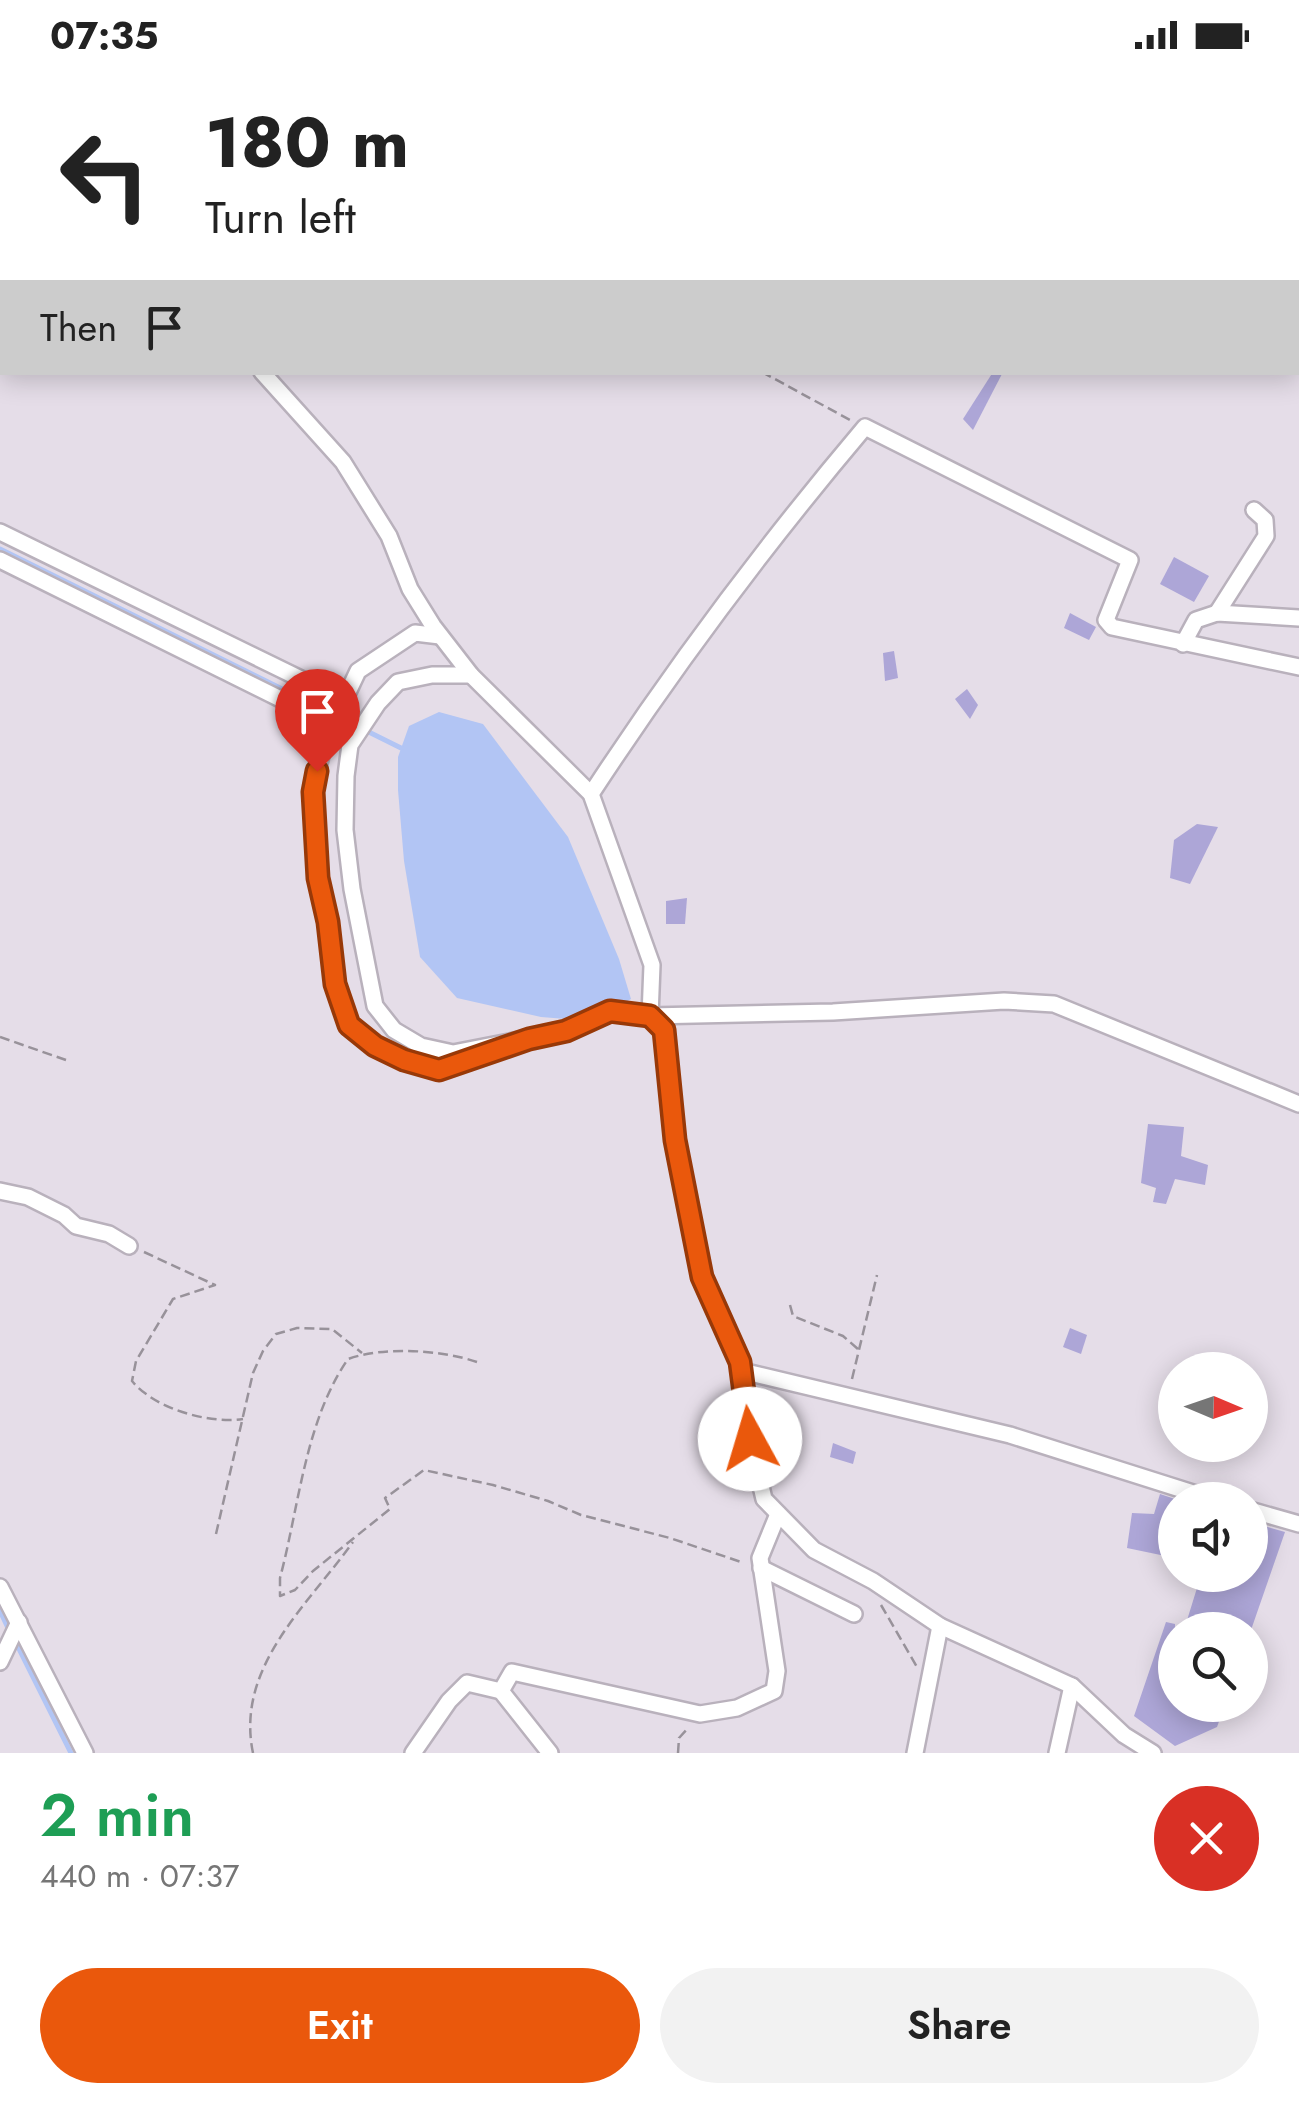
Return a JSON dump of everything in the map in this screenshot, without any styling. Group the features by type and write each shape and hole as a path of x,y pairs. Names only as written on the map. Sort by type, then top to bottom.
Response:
{"street":[{"path":"265,375 343,462 389,536 410,589 440,636 471,675 591,794 652,965 650,1016 664,1030 675,1140 702,1277 742,1370 750,1439 764,1500 814,1550 872,1581 940,1626 1072,1686 1124,1735 1154,1753"},
{"path":"591,794 719,613 865,427 1130,560 1106,620 1112,628 1299,667"},
{"path":"1217,613 1266,536 1264,520 1254,510"},
{"path":"0,532 337,714"},
{"path":"0,560 337,714"},
{"path":"1183,644 1196,620 1217,613 1299,618"},
{"path":"440,636 415,633 358,671 337,714 317,771 314,818 318,878 335,984 349,1025 375,1046 439,1070 529,1039"},
{"path":"471,675 432,675 398,682 378,702 350,745 345,830 374,1006 394,1030 421,1046 453,1054 566,1031 610,1011 650,1016 833,1012 1004,1001 1054,1004 1299,1104"},
{"path":"0,1191 28,1198 64,1215 76,1226 109,1234 129,1246"},
{"path":"742,1370 1010,1436 1158,1482"},
{"path":"500,1691 512,1672 700,1714 737,1708 774,1691 777,1671 760,1563 778,1514"},
{"path":"1268,1515 1299,1524"},
{"path":"760,1563 854,1614"},
{"path":"0,1587 15,1631 85,1753"},
{"path":"915,1753 940,1626"},
{"path":"0,1662 15,1631"},
{"path":"413,1753 449,1701 467,1683 500,1691 550,1753"},
{"path":"1057,1753 1072,1686"}],"path":[{"path":"768,375 865,427"},
{"path":"0,1037 66,1060"},
{"path":"129,1246 215,1284 173,1299 136,1361 132,1381 150,1396 206,1418 223,1422 244,1420"},
{"path":"848,1395 877,1274"},
{"path":"790,1305 793,1316 844,1336 859,1350"},
{"path":"216,1534 253,1373 276,1334 297,1328 332,1330 363,1354"},
{"path":"477,1362 456,1354 432,1353 363,1354 348,1359 316,1431 280,1578 280,1596 295,1590 390,1509 385,1498 424,1470 493,1485 744,1563 760,1563"},
{"path":"253,1753 252,1693 269,1654 357,1536"},
{"path":"878,1600 920,1674"},
{"path":"678,1753 679,1738 700,1714"}],"water":[{"path":"439,712 483,724 568,837 619,959 631,999 591,1021 541,1017 457,998 420,957 404,861 398,757 409,726"}],"building":[{"path":"991,375 1001,375 973,430 963,419"},
{"path":"1174,557 1209,576 1194,602 1160,584"},
{"path":"1070,613 1096,627 1089,640 1064,628"},
{"path":"894,651 898,678 885,681 883,653"},
{"path":"967,689 978,705 970,719 955,699"},
{"path":"1197,824 1218,827 1190,884 1170,878 1174,840"},
{"path":"687,898 685,924 666,924 666,901"},
{"path":"1148,1124 1184,1127 1181,1156 1208,1165 1205,1185 1175,1179 1166,1204 1153,1202 1156,1188 1141,1183"},
{"path":"1070,1328 1087,1335 1081,1354 1063,1347"},
{"path":"833,1443 856,1452 853,1464 830,1457"},
{"path":"1158,1501 1158,1554 1127,1548 1132,1513 1154,1514"},
{"path":"1268,1527 1285,1532 1268,1581"},
{"path":"1196,1592 1264,1592 1257,1612 1190,1612"},
{"path":"1158,1646 1158,1722 1219,1722 1217,1727 1175,1746 1134,1716"}],"waterway":[{"path":"0,549 401,748"},
{"path":"0,1611 9,1630"},
{"path":"14,1639 71,1753"}],"route":[{"path":"317,771 313,792 318,878 335,984 349,1025 375,1046 439,1070 529,1039 566,1031 610,1011 650,1016 664,1030 675,1140 702,1277 740,1362 750,1439"}]}
